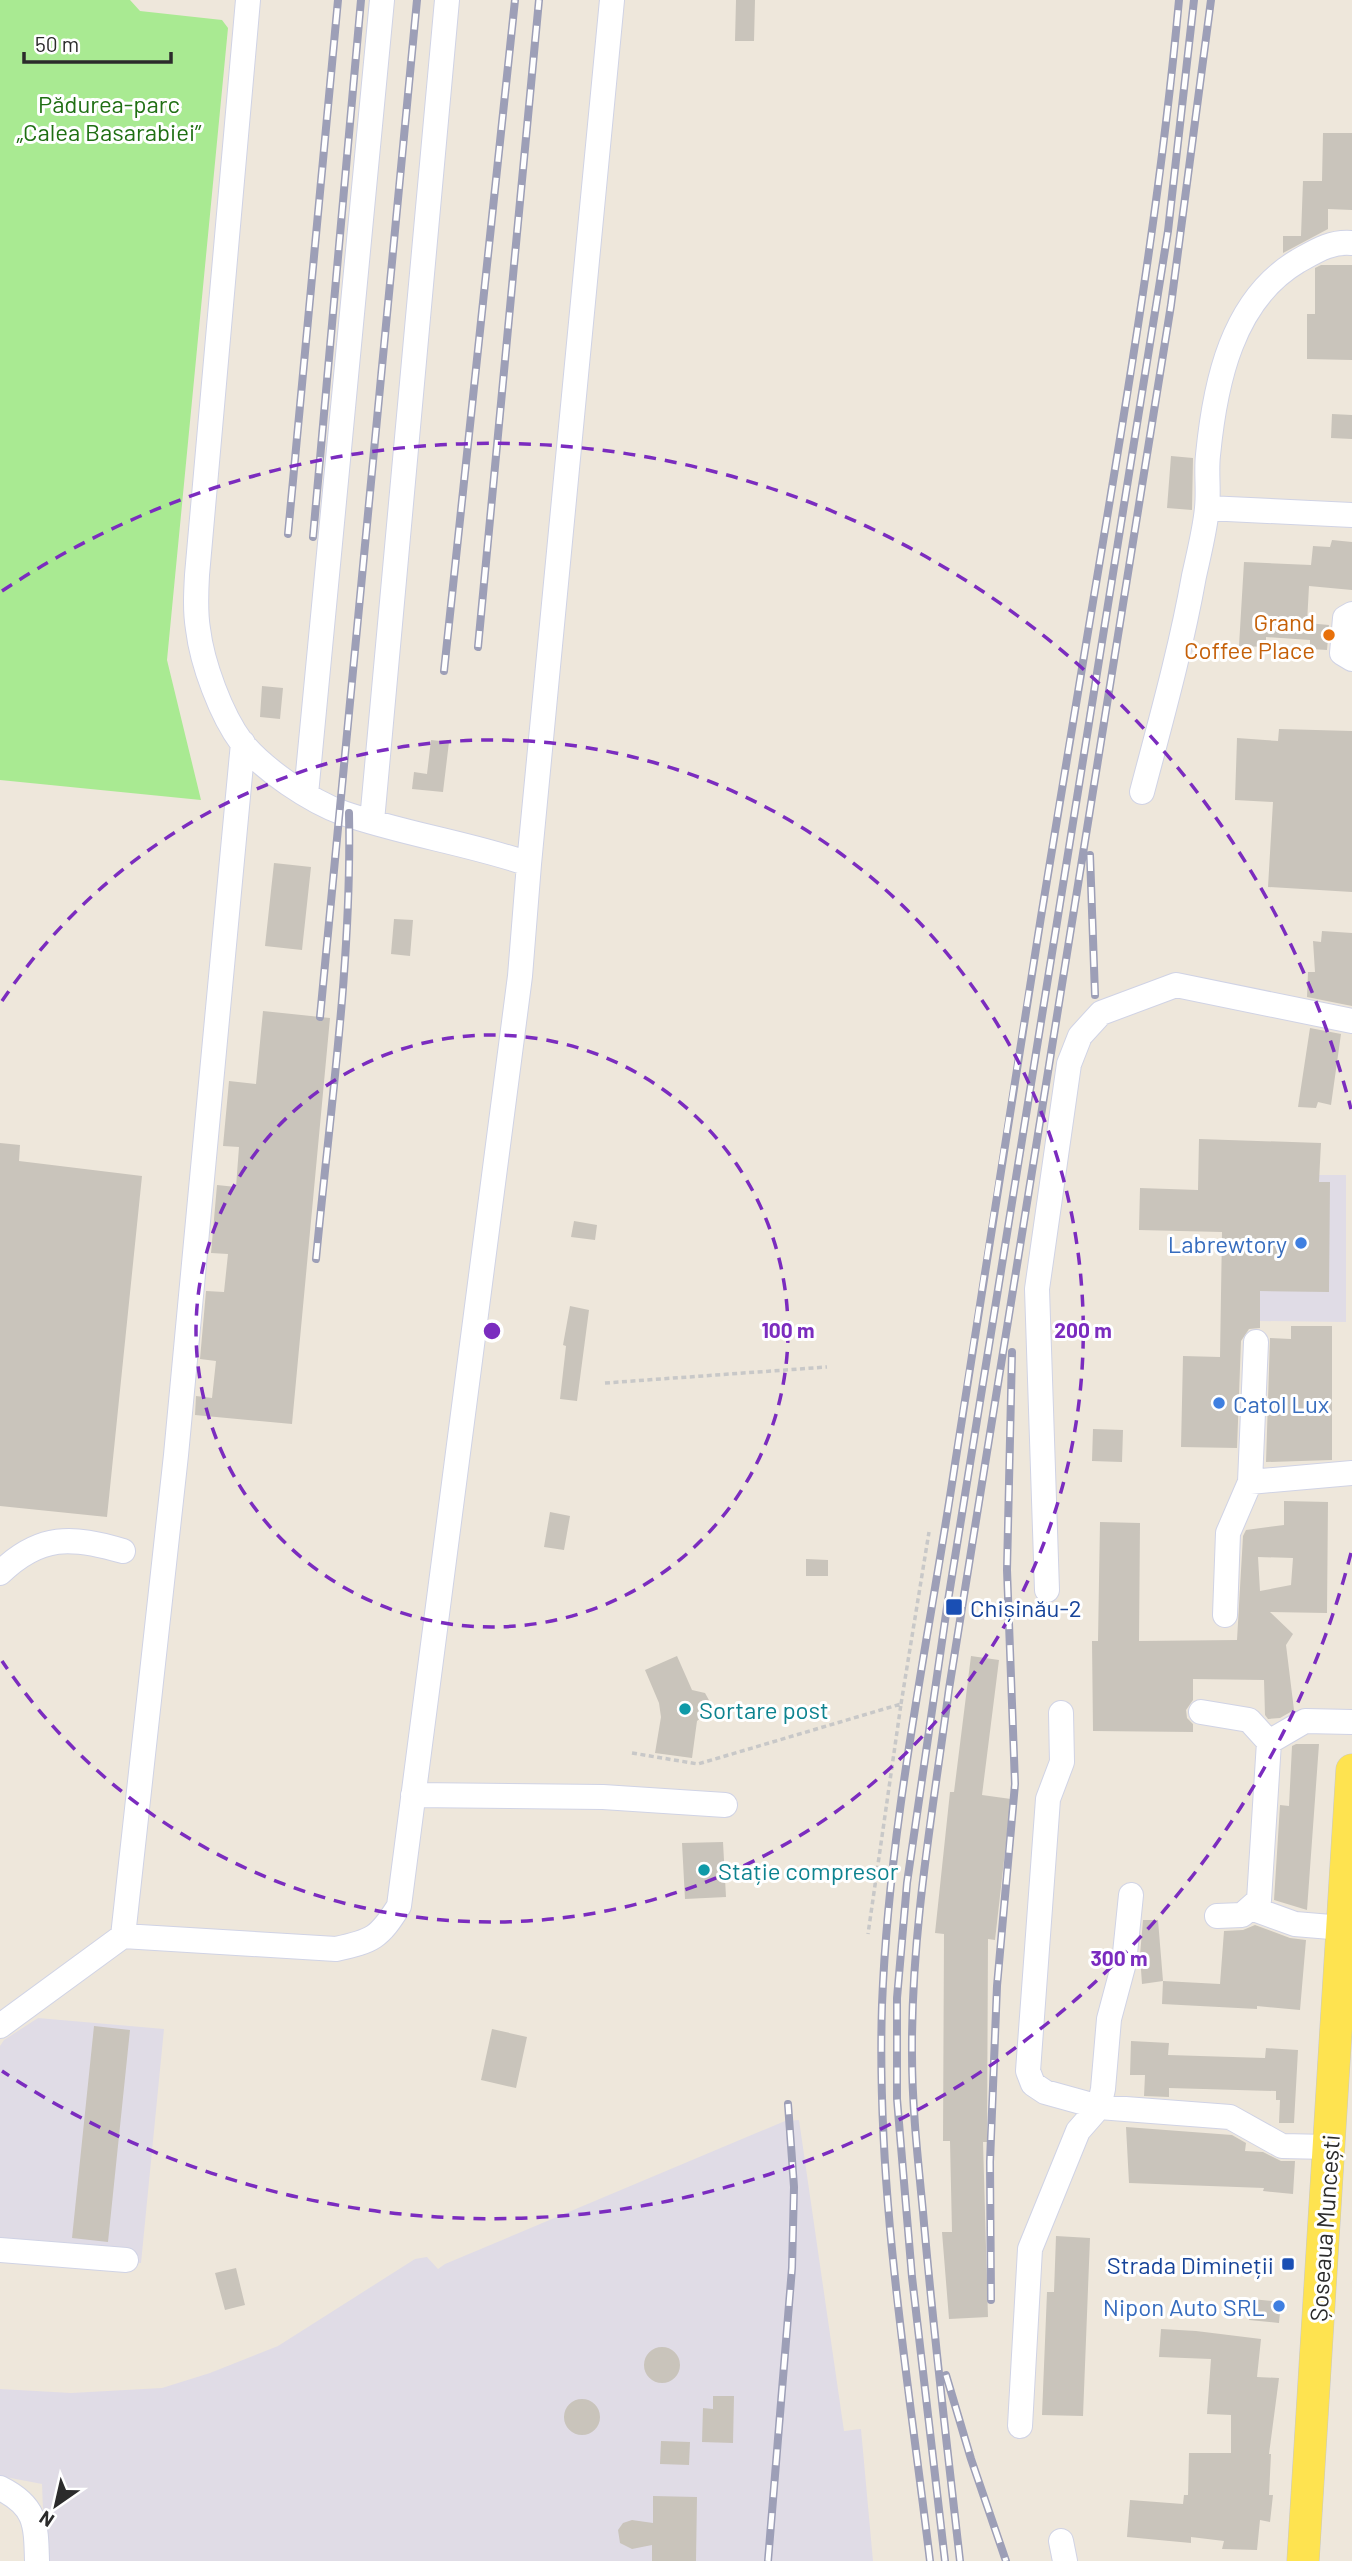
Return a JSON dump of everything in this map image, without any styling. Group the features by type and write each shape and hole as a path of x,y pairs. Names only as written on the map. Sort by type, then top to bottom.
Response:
{"main road":[{"name":"Șoseaua Muncești","path":"1303,2561 1343,1928 1350,1867 1352,1770"}],"street":[{"path":"248,0 196,601 198,629 204,655 223,707 243,743 266,765 306,794 341,812 485,849 529,864"},
{"path":"306,794 382,0"},
{"path":"372,821 447,0"},
{"path":"0,2026 123,1936 336,1949 361,1944 383,1930 399,1906 520,976 612,0"},
{"path":"1142,792 1183,635 1207,508 1208,457 1214,413 1228,350 1246,312 1271,281 1294,263 1337,242 1352,243"},
{"path":"1207,508 1352,515"},
{"path":"1352,614 1345,618 1342,653 1352,659"},
{"path":"123,1936 176,1455 243,743"},
{"path":"1047,1590 1037,1289 1069,1064 1080,1036 1101,1013 1176,985 1352,1021"},
{"path":"1225,1615 1228,1533 1250,1482 1256,1342"},
{"path":"1250,1482 1352,1473"},
{"path":"0,1573 13,1560 44,1542 100,1544 123,1551"},
{"path":"1201,1712 1249,1720 1269,1742 1259,1900 1242,1916 1217,1916"},
{"path":"1061,1713 1062,1762 1048,1799 1028,2071 1033,2084 1045,2092 1099,2107 1230,2117 1282,2146 1329,2147"},
{"path":"1269,1742 1305,1721 1352,1722"},
{"path":"413,1795 603,1797 725,1805"},
{"path":"1020,2426 1030,2249 1078,2131 1099,2107 1109,2019 1124,1963 1130,1895"},
{"path":"1251,1908 1295,1924 1343,1928"},
{"path":"0,2250 126,2260"},
{"path":"0,2488 16,2496 29,2509 34,2524 37,2561"}],"path":[{"path":"605,1383 827,1367"},
{"path":"868,1934 929,1532"},
{"path":"632,1753 698,1764 901,1704"}],"shaded area":[{"path":"1260,1175 1346,1175 1346,1322 1260,1321"},
{"path":"38,2018 164,2029 141,2263 0,2256 0,2046 4,2040"},
{"path":"799,2120 844,2431 861,2429 873,2561 45,2561 42,2484 0,2476 0,2389 71,2393 162,2388 210,2373 278,2346 415,2259 427,2257 438,2269 785,2121"}],"green space":[{"name":"Pădurea-parc „Calea Basarabiei”","path":"0,0 130,0 140,11 222,20 228,28 167,660 201,800 0,780"}],"building":[{"path":"736,0 755,0 754,41 735,41"},
{"path":"1323,133 1352,133 1352,210 1328,209 1328,229 1283,253 1283,236 1301,236 1303,181 1322,181"},
{"path":"1321,265 1352,265 1352,360 1307,359 1307,314 1315,314 1315,268"},
{"path":"1332,414 1352,415 1352,439 1331,438"},
{"path":"1171,456 1193,458 1192,510 1167,508"},
{"path":"1332,540 1352,542 1352,590 1309,586 1307,623 1329,625 1327,650 1310,649 1310,640 1266,637 1266,647 1239,646 1244,562 1311,565 1313,546 1330,547"},
{"path":"262,686 283,688 280,719 260,717"},
{"path":"1279,729 1352,731 1352,892 1268,887 1273,802 1235,800 1237,738 1278,741"},
{"path":"431,740 449,742 443,792 412,789 414,772 427,774"},
{"path":"274,863 311,867 302,950 265,946"},
{"path":"394,919 413,920 410,956 391,954"},
{"path":"1322,931 1352,933 1352,1006 1307,997 1308,972 1315,972 1313,941 1321,942"},
{"path":"263,1011 330,1018 292,1424 195,1415 196,1396 212,1398 216,1361 200,1359 206,1291 224,1292 228,1254 211,1253 217,1185 236,1187 239,1147 223,1146 229,1081 256,1084"},
{"path":"1310,1028 1341,1034 1331,1105 1318,1102 1316,1108 1298,1107"},
{"path":"1199,1139 1321,1143 1319,1182 1330,1182 1329,1292 1260,1291 1260,1328 1249,1329 1241,1341 1237,1448 1181,1447 1183,1356 1220,1357 1222,1232 1139,1230 1140,1188 1198,1190"},
{"path":"0,1143 20,1145 19,1161 142,1176 107,1517 0,1506"},
{"path":"574,1221 597,1225 595,1240 571,1237"},
{"path":"570,1306 589,1310 577,1401 560,1399 566,1346 563,1345"},
{"path":"1291,1326 1332,1326 1332,1460 1266,1462 1270,1338 1291,1339"},
{"path":"1093,1429 1123,1430 1122,1462 1092,1461"},
{"path":"1284,1501 1328,1502 1327,1613 1270,1612 1293,1634 1286,1645 1294,1710 1280,1718 1268,1719 1265,1715 1264,1680 1193,1679 1193,1700 1186,1710 1187,1718 1193,1724 1193,1732 1093,1731 1092,1641 1098,1641 1100,1522 1140,1523 1139,1641 1237,1640 1243,1536 1246,1530 1284,1525","holes":["1258,1557 1293,1558 1291,1585 1260,1591"]},
{"path":"550,1512 570,1516 564,1550 544,1547"},
{"path":"806,1559 828,1560 828,1576 806,1576"},
{"name":"Sortare post","path":"677,1656 692,1690 705,1693 710,1702 709,1711 697,1721 692,1758 655,1753 661,1717 659,1703 645,1670"},
{"path":"971,1656 999,1660 982,1795 1011,1799 995,1940 988,1939 987,2142 983,2142 988,2317 949,2319 942,2232 952,2232 950,2141 943,2141 944,1934 935,1933 950,1792 954,1792"},
{"path":"1319,1744 1307,1910 1274,1900 1280,1805 1289,1806 1292,1746"},
{"name":"Stație compresor","path":"723,1842 726,1897 685,1899 682,1843"},
{"path":"1143,1920 1158,1920 1163,1981 1142,1984 1140,1955"},
{"path":"1255,1925 1290,1938 1306,1940 1300,2010 1257,2006 1257,2009 1162,2004 1163,1981 1220,1984 1224,1931 1243,1930"},
{"path":"94,2026 130,2030 108,2242 72,2238"},
{"path":"492,2029 527,2037 516,2088 481,2080"},
{"path":"1131,2041 1169,2043 1168,2055 1265,2058 1266,2048 1298,2050 1294,2123 1279,2123 1280,2100 1276,2100 1276,2091 1169,2088 1169,2097 1144,2096 1145,2075 1130,2075"},
{"path":"1126,2127 1232,2135 1246,2143 1245,2151 1263,2152 1281,2161 1295,2161 1293,2194 1263,2191 1264,2188 1129,2183"},
{"path":"1056,2236 1090,2238 1083,2416 1042,2415 1047,2292 1054,2292"},
{"path":"236,2268 245,2305 225,2310 215,2273"},
{"path":"1251,2299 1281,2302 1279,2323 1249,2320"},
{"path":"1161,2329 1261,2339 1257,2377 1279,2378 1269,2454 1269,2495 1273,2495 1270,2522 1260,2520 1257,2550 1222,2549 1224,2541 1191,2537 1191,2543 1127,2537 1130,2500 1183,2504 1184,2495 1188,2495 1189,2453 1231,2453 1231,2415 1207,2414 1211,2359 1159,2357"},
{"path":"662,2347 675,2352 680,2365 675,2378 662,2383 649,2378 644,2365 649,2352"},
{"path":"713,2396 734,2396 733,2443 702,2442 703,2408 713,2409"},
{"path":"582,2399 595,2404 600,2417 595,2430 582,2435 569,2430 564,2417 569,2404"},
{"path":"661,2441 690,2442 689,2465 660,2464"},
{"path":"653,2496 697,2497 696,2561 652,2561 652,2545 632,2549 620,2543 618,2530 623,2523 632,2520 653,2523"}],"railway":[{"path":"288,534 338,0"},
{"path":"313,537 361,0"},
{"path":"320,1017 417,0"},
{"path":"444,671 515,0"},
{"path":"478,647 539,0"},
{"path":"930,2561 896,2284 884,2144 881,2075 886,1937 911,1734 1138,329 1161,165 1179,0"},
{"path":"945,2561 912,2277 897,2099 897,1998 907,1883 947,1607 1168,231 1194,0"},
{"path":"960,2561 931,2300 914,2114 913,2008 919,1916 949,1689 1171,305 1211,0"},
{"path":"316,1259 344,980 349,813"},
{"path":"1090,855 1095,995"},
{"path":"991,2300 990,2162 997,1986 1015,1784 1007,1570 1012,1352"},
{"path":"768,2561 792,2268 794,2187 788,2104"},
{"path":"946,2375 1006,2561"}],"place":[{"name":"Grand Coffee Place","path":"1329,635"},
{"name":"Labrewtory","path":"1301,1243"},
{"name":"Catol Lux","path":"1219,1403"},
{"name":"Chișinău-2","path":"954,1607"},
{"name":"Sortare post","path":"685,1709"},
{"name":"Stație compresor","path":"704,1870"},
{"name":"Strada Dimineții","path":"1288,2264"},
{"name":"Nipon Auto SRL","path":"1279,2306"}]}
